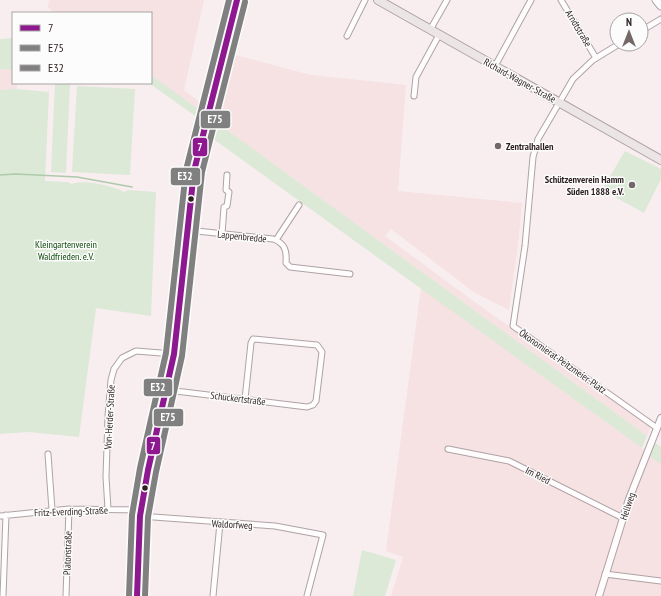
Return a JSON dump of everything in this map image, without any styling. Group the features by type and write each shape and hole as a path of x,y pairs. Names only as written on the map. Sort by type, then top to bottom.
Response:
{"main road":[{"name":"Richard-Wagner-Straße","path":"378,0 661,160"},
{"path":"656,0 661,6"}],"street":[{"path":"137,596 141,513 151,453 167,390 174,354 187,230 196,162 237,0"},
{"path":"347,36 365,0"},
{"path":"430,30 447,0"},
{"path":"495,66 532,0"},
{"name":"Arndtstraße","path":"561,0 596,58"},
{"path":"649,26 661,19"},
{"path":"414,96 416,77 439,34"},
{"path":"559,102 573,79 596,58 609,50"},
{"name":"Ökonomierat-Peitzmeier-Platz","path":"559,102 534,149 527,224 513,326 657,428"},
{"path":"222,234 224,207 227,206 229,192 226,190 227,175"},
{"path":"276,240 299,205"},
{"name":"Lappenbredde","path":"187,230 276,240 282,244 286,251 286,263 290,267 350,274"},
{"name":"Schuckertstraße","path":"167,390 245,399 310,406 316,401 322,352 320,348 317,345 257,338 253,339 251,343 245,399"},
{"name":"Von-Herder-Straße","path":"108,509 107,422 110,385 114,369 122,358 136,351 174,354"},
{"name":"Hellweg","path":"599,596 623,518 661,418"},
{"name":"Im Ried","path":"448,449 509,461 623,518"},
{"path":"48,454 52,510"},
{"name":"Fritz-Everding-Straße","path":"0,516 69,509 108,509 141,513"},
{"name":"Platonstraße","path":"66,596 69,509"},
{"name":"Waldorfweg","path":"141,513 220,523 276,526 323,535 307,596"},
{"path":"4,596 6,515"},
{"path":"213,596 220,523"},
{"path":"605,574 661,581"}],"shaded area":[{"path":"49,0 204,0 184,90 202,104 200,110 152,76 152,12 54,12 48,8"},
{"path":"228,53 311,75 406,85 398,191 522,203 509,310 475,293 391,229 385,236 472,300 651,427 647,436 209,117"},
{"path":"0,69 12,70 12,84 17,84 17,89 0,90"},
{"path":"421,288 642,448 661,464 661,596 391,596 403,557 386,551"}],"green space":[{"path":"12,38 12,70 0,69 0,39"},
{"path":"152,76 200,110 198,118 150,84 152,84"},
{"path":"55,84 70,84 66,173 51,172"},
{"path":"77,86 135,89 130,175 72,172"},
{"name":"Kleingartenverein Waldfrieden. e.V.","path":"17,89 49,92 45,181 67,182 72,184 83,182 106,186 124,192 129,190 156,192 151,316 96,308 79,437 29,432 0,434 0,90"},
{"path":"209,117 647,436 642,448 205,133"},
{"name":"Schützenverein Hamm Süden 1888 e.V.","path":"625,151 661,169 661,179 644,213 602,190"},
{"path":"654,442 661,447 661,464 648,455"},
{"path":"362,550 396,560 385,596 353,596"}],"waterway":[{"path":"0,175 16,174 77,177 132,187"}],"transit line":[{"name":"E32","path":"129,596 132,515 140,468 166,353 186,170 229,0"},
{"name":"7","path":"137,596 140,516 148,470 174,354 194,171 237,0"},
{"name":"E75","path":"145,596 148,517 156,472 182,356 202,172 245,2"}],"place":[{"name":"Zentralhallen","path":"498,146"},
{"name":"Schützenverein Hamm Süden 1888 e.V.","path":"632,185"}]}
